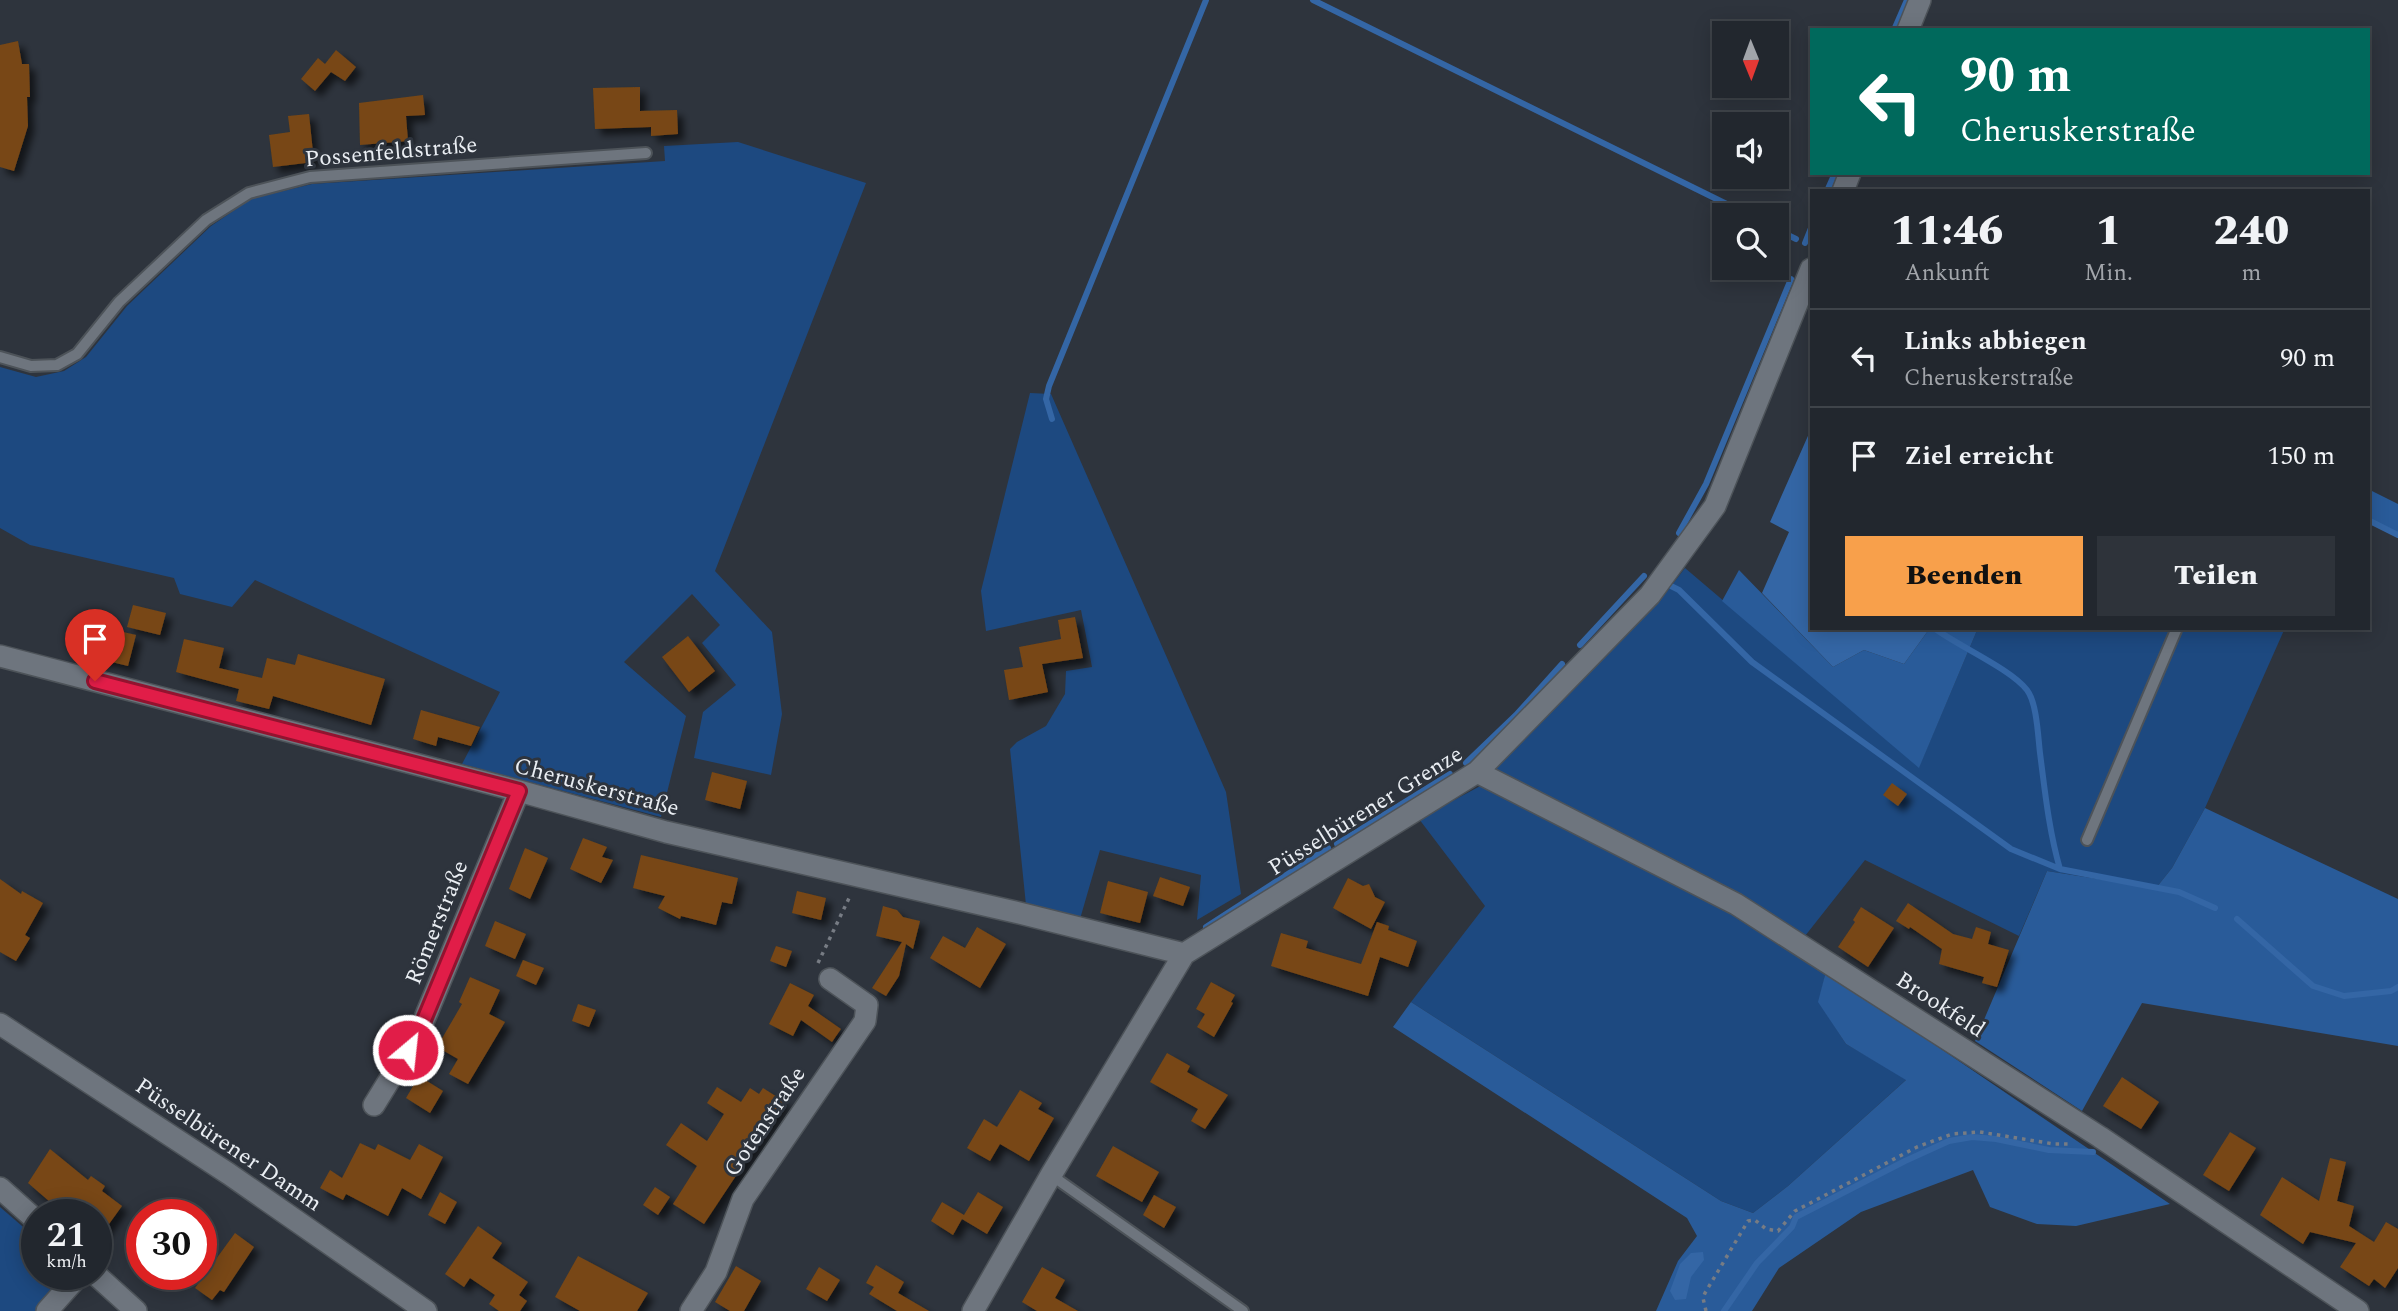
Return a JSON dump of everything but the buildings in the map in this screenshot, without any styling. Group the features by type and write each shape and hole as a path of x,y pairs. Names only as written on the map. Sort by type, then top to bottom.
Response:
{"street":[{"path":"1909,28 1920,0"},
{"name":"Püsselbürener Grenze","path":"973,1311 1184,954 1477,772 1650,595 1715,506 1810,273"},
{"name":"Cheruskerstraße","path":"0,656 666,832 1184,954"},
{"name":"Brookfeld","path":"1477,772 1736,904 2100,1137 2358,1311"},
{"name":"Römerstraße","path":"374,1105 419,1032 519,791"},
{"name":"Gotenstraße","path":"691,1311 716,1272 743,1199 865,1021 867,1005 830,979"},
{"name":"Püsselbürener Damm","path":"0,1024 229,1174 426,1311"},
{"path":"0,1188 21,1207"},
{"path":"112,1289 136,1311"},
{"path":"47,1311 66,1290"}],"lane":[{"name":"Possenfeldstraße","path":"0,357 31,366 57,365 77,354 119,302 206,220 249,193 310,177 646,153"},
{"path":"2087,840 2176,630"},
{"path":"1051,1175 1243,1311"}],"path":[{"path":"830,979 816,967 860,876"},
{"path":"1706,1311 1703,1298 1705,1293 1748,1221 1755,1220 1766,1229 1777,1231 1795,1211 1917,1147 1952,1134 1980,1132 2054,1144 2075,1144 2100,1137"}],"shaded area":[{"path":"738,142 866,183 715,571 772,632 782,714 771,775 694,758 703,712 736,685 702,643 720,625 692,594 624,662 686,716 661,817 462,764 500,692 255,580 232,607 180,594 174,578 30,545 0,528 0,367 36,377 64,371 86,357 127,306 211,226 251,199 312,184 665,161 664,146"},
{"path":"1030,393 1051,394 1226,792 1241,894 1197,920 1201,875 1100,850 1080,919 1026,905 1010,749 1017,742 1046,726 1065,694 1066,671 1092,667 1081,610 986,631 981,591"},
{"path":"1810,431 1810,630 1929,630 1904,664 1864,650 1833,667 1762,593 1789,532 1770,522"},
{"path":"2370,490 2398,504 2398,534 2370,521"},
{"path":"1685,568 1919,767 1977,630 2284,630 2205,808 2172,868 2156,888 2047,871 2019,936 1865,860 1805,936 1739,893 1491,770 1661,599"},
{"path":"1739,570 1833,667 1864,650 1904,664 1929,630 1977,630 1919,768 1722,601"},
{"path":"1484,784 1733,911 1826,971 1819,1002 1846,1044 1907,1079 1788,1186 1753,1213 1721,1201 1411,1002 1485,906 1419,819"},
{"path":"2205,808 2398,899 2398,1046 2142,1003 2082,1111 1975,1041 2047,871 2156,888 2172,868"},
{"path":"1826,971 2170,1204 2076,1226 2037,1224 1990,1207 1973,1170 1861,1212 1779,1268 1752,1311 1656,1311 1678,1261 1697,1236 1687,1218 1393,1027 1411,1002 1721,1201 1753,1213 1788,1186 1906,1080 1846,1044 1818,1002"},
{"path":"0,1207 21,1225 21,1290 53,1290 35,1311 0,1311"},
{"path":"1703,1252 1704,1260 1691,1277 1686,1299 1675,1300 1670,1291 1680,1264 1691,1253"}],"waterway":[{"path":"1052,419 1046,399 1049,386 1206,0"},
{"path":"1313,0 1725,203"},
{"path":"1895,28 1907,0"},
{"path":"1828,189 1834,175"},
{"path":"1805,243 1810,230"},
{"path":"1789,236 1796,239"},
{"path":"1679,533 1706,484 1791,279"},
{"path":"2370,521 2398,535"},
{"path":"1580,645 1644,576"},
{"path":"1671,586 1679,590 1752,662 2011,849 2060,869 2179,892 2215,908"},
{"path":"1937,630 1997,666 2027,690 2033,703 2050,826 2060,869"},
{"path":"1466,763 1516,715 1562,664"},
{"path":"1337,844 1450,774"},
{"path":"1206,927 1328,848"},
{"path":"2237,919 2313,986 2344,996 2391,991 2398,987"},
{"path":"1724,1311 1757,1263 1792,1227 1796,1217 1949,1141 1972,1137 2049,1150 2093,1152"}],"route":[{"path":"95,681 519,791 419,1032 408,1050"}]}
